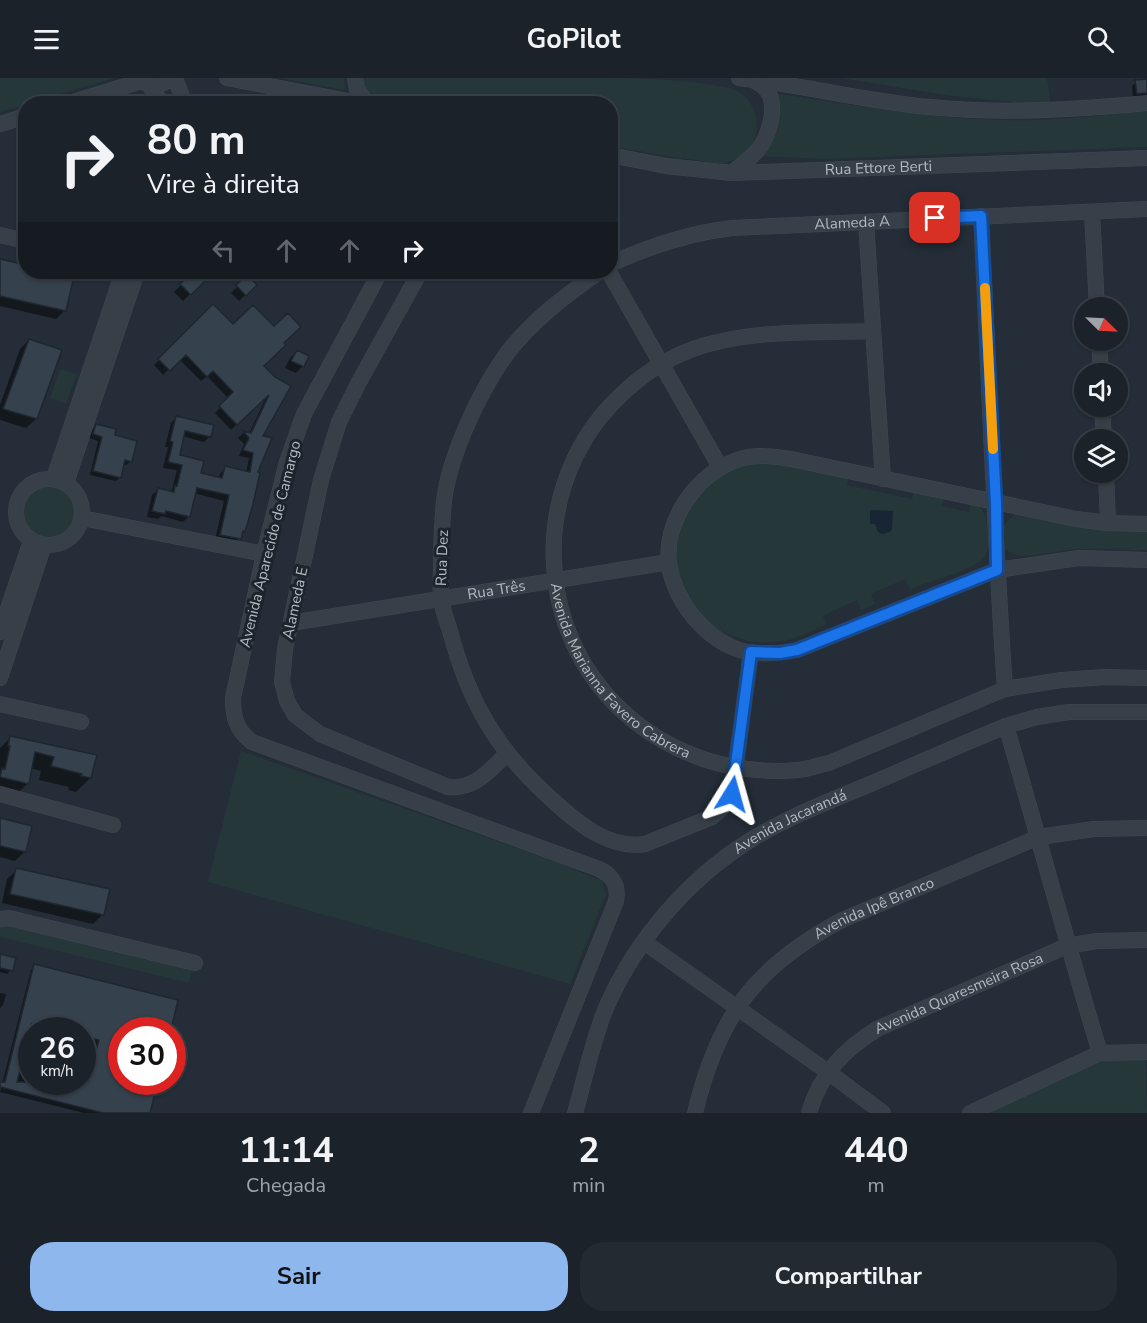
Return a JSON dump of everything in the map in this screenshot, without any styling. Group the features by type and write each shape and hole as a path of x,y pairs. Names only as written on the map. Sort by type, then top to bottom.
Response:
{"street":[{"path":"93,96 143,81 160,84 175,78 182,96"},
{"path":"226,78 322,96"},
{"path":"355,78 357,90 362,96"},
{"path":"746,79 894,103 988,111 1051,111 1147,103"},
{"path":"732,173 757,151 770,127 772,108 767,90 746,79"},
{"path":"143,81 156,96"},
{"path":"0,124 18,118"},
{"name":"Rua Ettore Berti","path":"618,157 666,166 732,173 1147,158"},
{"name":"Alameda A","path":"618,261 650,247 702,232 732,228 1147,208"},
{"path":"1092,212 1096,297"},
{"path":"981,216 996,503 997,570 1005,689"},
{"path":"866,222 883,478"},
{"path":"0,235 18,239"},
{"path":"60,481 121,279"},
{"path":"60,481 134,279"},
{"name":"Avenida Aparecido de Camargo","path":"376,279 304,414 287,462 232,698 237,726 252,742 609,874 617,889 616,901 531,1113"},
{"name":"Alameda E","path":"416,279 339,422 321,480 285,649 282,682 287,701 295,715 321,734 448,787 459,788 475,783 507,754"},
{"name":"Rua Dez","path":"589,279 566,295 528,329 508,352 471,417 453,464 444,499 441,598 455,649 484,719 507,754 569,815 606,839 629,846 645,844 712,816 728,804 736,767"},
{"path":"613,279 663,363 720,467"},
{"name":"Avenida Marianna Favero Cabrera","path":"873,331 752,336 721,340 663,363 636,381 612,403 592,428 576,455 564,485 556,516 553,548 554,580 561,614 574,647 592,677 614,704 640,727 670,745 702,759 756,770 799,770 829,763 1005,689 1106,676 1147,678"},
{"path":"1147,524 1076,519 774,456 756,456 739,459 720,467 704,479 689,497 678,515 672,535 669,562 680,597 704,629 733,647 751,652 780,653 797,650 997,570 1079,558 1147,560"},
{"path":"41,479 60,481 76,492 82,504 82,518 77,530 68,539 57,545 37,543 21,531 15,518 16,505 21,493 30,484 41,479"},
{"path":"1106,483 1108,523"},
{"path":"0,501 16,505"},
{"path":"82,518 264,554"},
{"path":"0,632 37,543"},
{"path":"0,678 37,543"},
{"name":"Rua Três","path":"291,623 669,562"},
{"path":"736,767 751,652"},
{"path":"0,704 81,722"},
{"name":"Avenida Jacarandá","path":"575,1113 593,1045 606,1009 623,974 673,904 709,870 748,842 789,819 1006,726 1037,717 1069,712 1147,712"},
{"path":"1006,726 1039,837 1067,946 1100,1053"},
{"path":"0,794 113,825"},
{"name":"Avenida Ipê Branco","path":"695,1113 704,1075 717,1041 737,1007 766,973 811,936 842,920 1039,837 1094,829 1147,828"},
{"path":"0,919 9,918 195,963"},
{"name":"Avenida Quaresmeira Rosa","path":"809,1113 819,1087 842,1054 859,1039 879,1028 1067,946 1097,941 1147,940"},
{"path":"644,942 883,1113"},
{"path":"970,1113 1100,1053 1147,1052"}],"shaded area":[{"path":"0,78 114,78 54,96 18,96 18,107 0,112"},
{"path":"279,78 344,78 345,90"},
{"path":"362,78 675,80 736,90 750,102 757,126 754,140 747,151 730,162 713,163 618,147 618,96 379,96 363,87"},
{"path":"841,78 1047,78 1051,106 944,95"},
{"path":"774,93 935,116 1000,120 1062,119 1147,110 1147,147 826,159 759,156 775,135 779,119"},
{"path":"60,369 77,374 66,404 50,398"},
{"path":"760,459 849,474 847,485 912,499 914,489 944,495 942,506 969,512 971,502 982,509 987,522 986,555 974,566 963,571 910,589 905,579 871,594 875,604 861,610 857,600 823,616 826,625 796,638 781,642 750,642 720,631 708,622 687,599 676,570 675,538 685,509 716,474"},
{"path":"43,484 55,484 65,488 73,496 77,512 73,528 65,536 55,540 43,540 33,536 25,528 21,518 21,506 25,496 33,488"},
{"path":"1021,513 1147,525 1147,550 1088,549 1028,556 1017,555 1004,547 1001,534 1007,521"},
{"path":"241,751 562,864 602,881 606,894 570,984 208,882"},
{"path":"0,922 192,970 189,983 0,937"},
{"path":"1101,1058 1146,1060 1147,1113 976,1113"}],"water":[{"path":"870,510 893,511 890,532 882,534 878,532 875,524 870,524"}],"building":[{"path":"1147,79 1147,93 1137,94 1135,80"},
{"path":"0,259 18,263 18,279 73,279 66,311 0,296"},
{"path":"185,279 206,280 191,295 180,284"},
{"path":"243,279 251,279 257,285 246,296 236,285"},
{"path":"213,304 233,324 253,305 274,326 288,313 301,327 264,366 275,377 291,386 263,436 272,438 258,472 260,473 253,504 241,539 220,535 229,495 197,488 190,517 166,511 165,514 152,511 158,488 174,492 175,485 177,486 182,465 168,462 176,416 214,425 211,437 185,431 180,455 204,461 201,473 222,478 225,466 250,472 253,453 243,450 249,438 243,431 251,433 269,395 237,425 219,406 233,392 213,371 207,377 186,355 170,371 158,359"},
{"path":"29,339 62,350 37,419 3,409"},
{"path":"297,350 309,356 304,367 291,361"},
{"path":"96,424 116,429 115,435 137,441 132,462 125,460 121,478 93,471 102,437 93,434"},
{"path":"10,736 97,755 91,778 51,766 54,757 35,752 29,784 0,777 2,768 5,769"},
{"path":"0,818 32,826 26,852 0,846"},
{"path":"16,868 110,889 104,915 10,894"},
{"path":"0,954 16,958 13,971 0,968"},
{"path":"34,964 178,1000 174,1017 108,1017 108,1095 155,1095 150,1113 103,1113 32,1095 96,1095 96,1051 99,1040 96,1039 96,1017 21,1017"},
{"path":"18,1029 18,1092 0,1087 0,1082 5,1082"}],"slow traffic":[{"path":"985,288 993,449"}],"route":[{"path":"732,794 751,652 763,654 797,650 997,570 996,503 981,216 935,218"}]}
